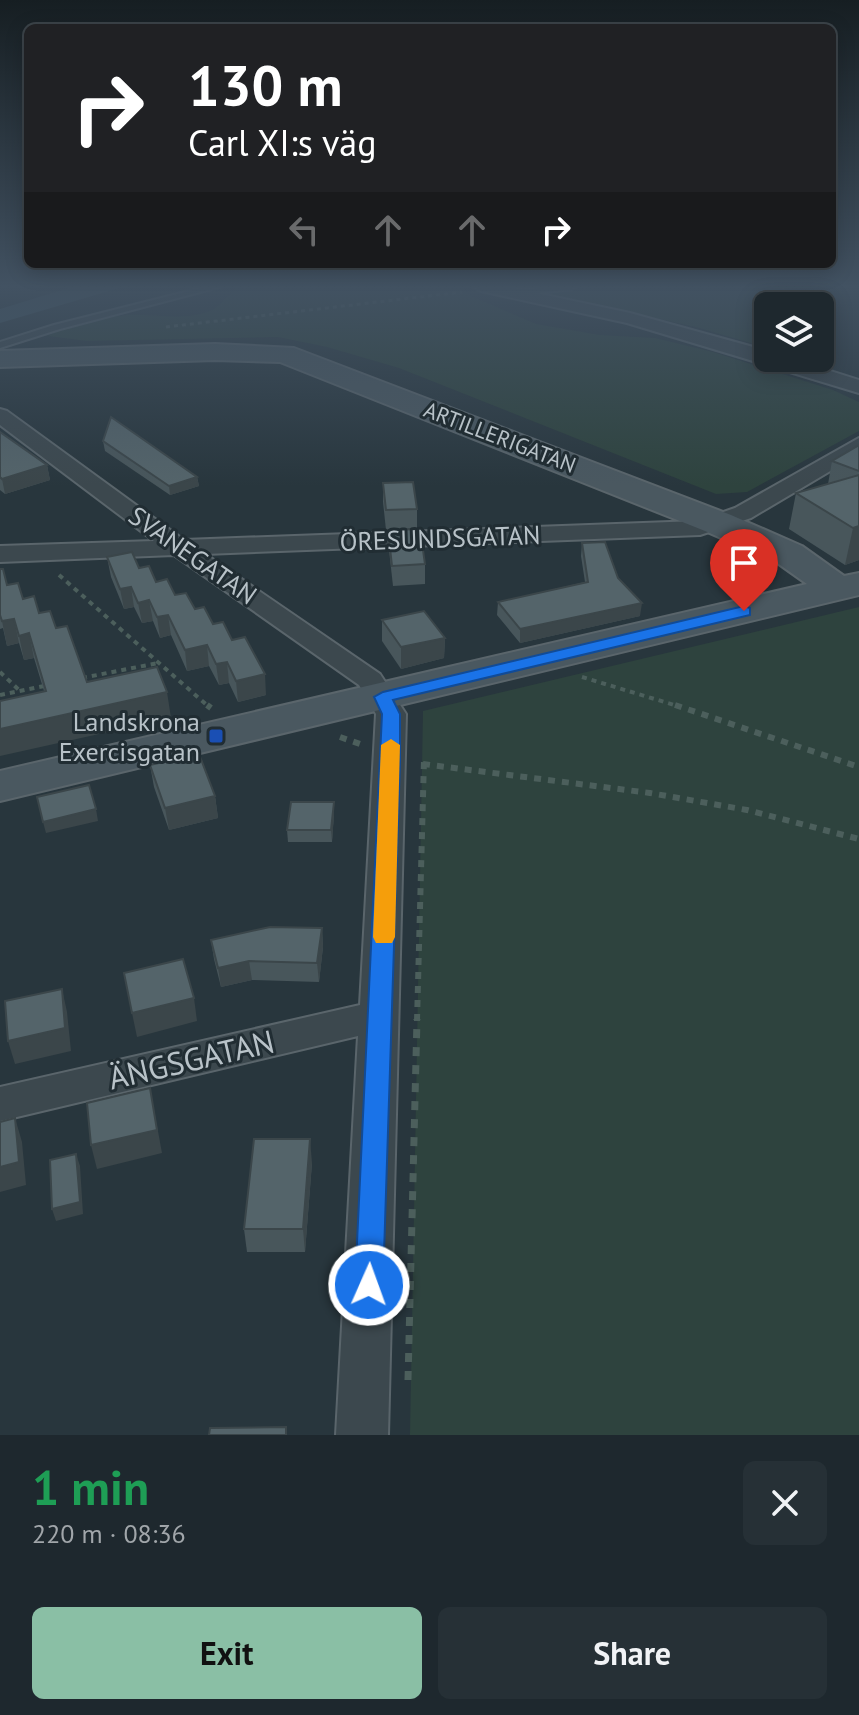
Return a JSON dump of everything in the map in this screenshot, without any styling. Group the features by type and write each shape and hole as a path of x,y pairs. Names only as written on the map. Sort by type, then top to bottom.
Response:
{"street":[{"name":"ARTILLERIGATAN","path":"0,359 185,353"},
{"name":"ARTILLERIGATAN","path":"248,353 284,354 718,523 789,554 848,586"},
{"path":"815,372 859,387"},
{"name":"SVANEGATAN","path":"0,415 177,546 370,680 383,697"},
{"name":"ÖRESUNDSGATAN","path":"0,554 659,531 718,523 743,513 859,445"},
{"path":"0,786 848,586"},
{"path":"362,1435 381,1015 412,758 383,697"},
{"name":"ÄNGSGATAN","path":"0,1104 381,1015"}],"path":[{"path":"57,551 58,575 210,707 217,719"},
{"path":"66,682 159,662"},
{"path":"0,672 20,691"},
{"path":"578,675 653,697 859,767"},
{"path":"0,695 51,685"},
{"path":"408,1389 412,758 747,810 859,839"}],"green space":[{"path":"347,353 716,353 754,365 754,372 776,372 833,390 859,402 859,431 747,492 716,494 399,368"},
{"path":"859,607 859,1435 410,1435 423,711"}],"building":[{"path":"111,417 197,477 169,486 103,441"},
{"path":"0,432 47,465 2,479"},
{"path":"859,445 859,471 832,461"},
{"path":"859,475 859,526 853,528 796,493"},
{"path":"413,482 417,509 386,510 383,483"},
{"path":"420,529 425,564 392,566 388,530"},
{"path":"605,542 618,578 642,603 520,629 498,602 588,582 582,543"},
{"path":"132,552 139,568 149,566 156,582 167,579 175,595 186,593 195,609 204,607 213,624 223,622 232,640 245,637 265,674 236,681 227,662 216,664 207,645 185,650 168,615 157,617 149,600 138,603 131,587 120,589 107,557"},
{"path":"0,569 3,569 7,585 18,583 23,599 34,596 39,613 50,611 56,628 67,626 87,682 157,667 167,692 0,729 0,701 46,691 29,633 19,636 14,619 2,621"},
{"path":"424,611 445,638 401,647 382,620"},
{"path":"199,754 215,796 165,808 150,765"},
{"path":"89,785 96,809 43,822 37,797"},
{"path":"291,802 334,802 331,830 287,830"},
{"path":"270,927 322,928 317,963 249,961 218,968 211,940"},
{"path":"183,959 194,998 132,1013 124,973"},
{"path":"62,989 65,1028 8,1041 5,1001"},
{"path":"150,1088 157,1130 91,1145 87,1103"},
{"path":"15,1118 19,1162 0,1167 0,1122"},
{"path":"254,1139 310,1139 303,1229 244,1229"},
{"path":"76,1154 80,1202 52,1209 50,1160"},
{"path":"286,1427 286,1435 209,1435 210,1428"}],"slow traffic":[{"path":"384,937 391,745"}],"place":[{"name":"Landskrona Exercisgatan","path":"216,736"}],"route":[{"path":"369,1285 390,761 391,714 383,697 744,611"}]}
